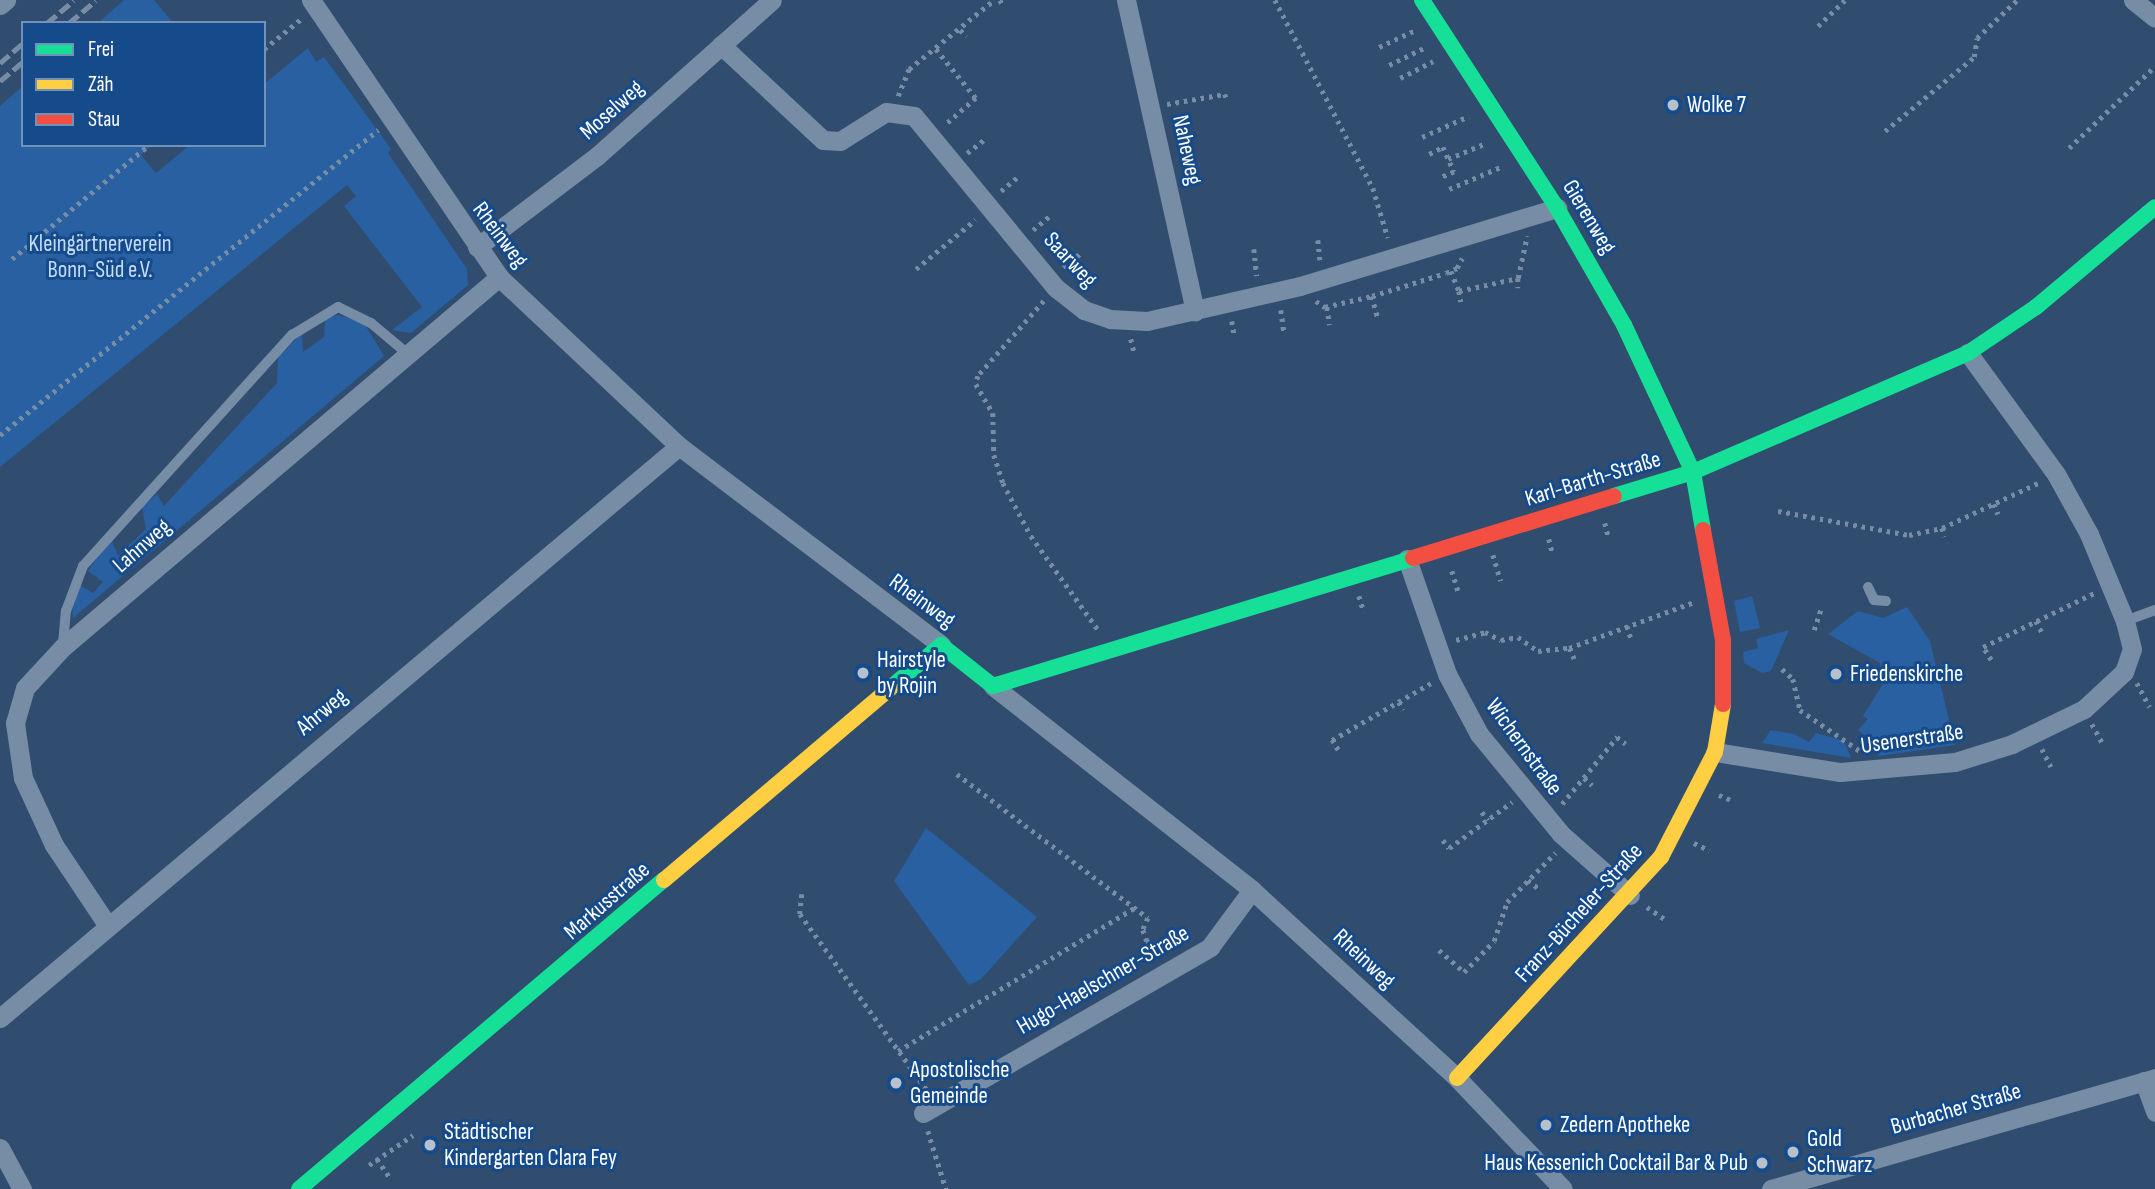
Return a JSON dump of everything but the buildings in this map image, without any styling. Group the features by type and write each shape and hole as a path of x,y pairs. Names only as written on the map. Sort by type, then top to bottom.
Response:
{"street":[{"path":"0,5 6,0"},
{"name":"Moselweg","path":"477,247 597,156 772,0"},
{"name":"Naheweg","path":"1126,0 1153,107 1195,311"},
{"name":"Gierenweg","path":"1422,0 1557,208 1624,325 1693,471"},
{"path":"2133,0 2155,18"},
{"name":"Rheinweg","path":"313,4 499,277 679,446 941,645 1252,890 1457,1078 1563,1189"},
{"path":"721,45 823,140 840,141 893,111"},
{"name":"Saarweg","path":"893,111 914,116 933,135 1056,288 1084,310 1110,319 1147,321 1260,296 1469,237 1557,208"},
{"name":"Karl-Barth-Straße","path":"993,686 1113,652 1693,471 1968,353 2036,307 2155,207"},
{"name":"Lahnweg","path":"108,926 54,845 33,805 17,756 15,723 25,688 63,648 499,277"},
{"name":"Usenerstraße","path":"1715,752 1770,763 1865,772 1955,762 2012,744 2084,709 2124,672 2132,649 2125,621 2089,534 2056,474 1968,353"},
{"name":"Ahrweg","path":"0,1018 679,446"},
{"name":"Franz-Bücheler-Straße","path":"1457,1078 1630,895 1661,857 1715,752 1724,697 1717,594 1693,471"},
{"name":"Wichernstraße","path":"1407,559 1447,674 1479,734 1549,821 1630,895"},
{"name":"Markusstraße","path":"299,1189 941,645"},
{"name":"Hugo-Haelschner-Straße","path":"930,1109 1210,947 1252,890"},
{"path":"2150,1079 2155,1112"},
{"name":"Burbacher Straße","path":"1771,1189 2150,1079"},
{"path":"0,1148 22,1189"}],"lane":[{"path":"63,648 66,611 83,566 292,335 338,307 371,323 408,354"},
{"path":"1867,587 1874,600 1886,601"},
{"path":"2125,621 2155,610"}],"path":[{"path":"893,111 909,69 994,0"},
{"path":"1275,0 1374,190 1394,259"},
{"path":"1818,26 1845,0"},
{"path":"1885,131 1974,57 1977,38 2017,0"},
{"path":"266,48 313,4"},
{"path":"1379,47 1437,21"},
{"path":"960,30 967,36"},
{"path":"1389,65 1451,43"},
{"path":"1400,78 1451,43"},
{"path":"933,135 976,99 936,49"},
{"path":"2069,148 2155,66"},
{"path":"1153,107 1225,94 1227,101"},
{"path":"1422,137 1493,106"},
{"path":"0,435 394,120"},
{"path":"1448,159 1510,132"},
{"path":"12,259 147,147"},
{"path":"1429,153 1443,147 1454,172 1440,178"},
{"path":"1449,189 1525,156"},
{"path":"916,269 991,207"},
{"path":"1518,288 1529,218"},
{"path":"1327,307 1451,271 1457,268 1469,237"},
{"path":"1254,249 1260,296"},
{"path":"1451,271 1461,302"},
{"path":"1459,291 1518,278"},
{"path":"1300,286 1327,307 1330,325"},
{"path":"1056,288 978,376 976,384 993,413 994,455 1003,483 1031,536 1113,652"},
{"path":"1372,296 1378,319"},
{"path":"1778,512 1909,535 1942,528 2056,474"},
{"path":"1994,504 1998,514"},
{"path":"1942,528 1945,537"},
{"path":"1991,660 1983,646 2110,585"},
{"path":"1436,646 1485,632 1501,639 1518,637 1538,651 1569,648 1717,594"},
{"path":"1814,630 1820,619 1821,608"},
{"path":"2036,621 2043,634"},
{"path":"1627,626 1631,638"},
{"path":"1569,648 1574,659"},
{"path":"1780,672 1793,679 1800,710 1857,746 1865,772"},
{"path":"1338,750 1332,740 1447,674"},
{"path":"2134,676 2150,707"},
{"path":"1399,702 1403,710"},
{"path":"1549,821 1617,737 1626,744"},
{"path":"957,774 1147,918 1143,930 1147,941 1179,966"},
{"path":"1584,778 1592,785"},
{"path":"1443,841 1449,848 1524,793"},
{"path":"1482,812 1488,820"},
{"path":"1439,950 1464,972 1494,941 1507,902 1568,840"},
{"path":"1528,880 1538,888"},
{"path":"802,894 800,914 898,1051 930,1109 946,1189"},
{"path":"898,1051 1134,908"},
{"path":"366,1167 413,1135"},
{"path":"377,1159 389,1176"}],"green space":[{"path":"124,0 154,0 171,21 100,21"},
{"name":"Kleingärtnerverein Bonn-Süd e.V.","path":"308,48 316,62 324,57 391,149 388,153 467,269 468,285 411,333 392,330 422,307 344,206 356,196 347,185 0,467 0,106 21,88 21,147 150,147 141,155 156,173 188,147 266,147 266,82"},
{"path":"338,315 364,323 384,356 73,618 72,603 80,585 93,593 103,582 88,571 111,538 118,556 146,529 142,507 157,494 164,506 277,383 278,357 302,333 303,352 324,337 325,318"},
{"path":"1752,596 1760,628 1740,632 1734,601"},
{"path":"1907,607 1930,641 1955,745 1879,756 1871,740 1858,730 1868,719 1863,716 1884,682 1880,663 1828,634 1858,611 1883,618"},
{"path":"1789,630 1771,671 1762,673 1744,663 1743,652 1758,648 1756,639"},
{"path":"1771,730 1794,734 1809,742 1816,733 1844,741 1851,758 1762,743"},
{"path":"926,828 1037,917 981,979 969,985 894,881"}],"railway":[{"path":"49,21 74,0"},
{"path":"71,21 96,0"},
{"path":"0,63 21,45"},
{"path":"0,81 21,64"}],"traffic: fast":[{"path":"1422,0 1557,208 1624,325 1693,472 1703,530"},
{"path":"1614,496 1693,472 1968,353 2036,307 2155,207"},
{"path":"890,688 941,645 993,686 1413,558"},
{"path":"299,1189 664,880"}],"traffic: slow":[{"path":"664,880 890,688"},
{"path":"1457,1078 1661,857 1715,752 1723,704"}],"traffic: jam":[{"path":"1413,558 1614,496"},
{"path":"1703,530 1723,640 1723,704"}],"place":[{"name":"Wolke 7","path":"1673,105"},
{"name":"Hairstyle by Rojin","path":"863,673"},
{"name":"Friedenskirche","path":"1836,674"},
{"name":"Apostolische Gemeinde","path":"896,1083"},
{"name":"Zedern Apotheke","path":"1546,1125"},
{"name":"Städtischer Kindergarten Clara Fey","path":"430,1145"},
{"name":"Gold Schwarz","path":"1793,1152"},
{"name":"Haus Kessenich Cocktail Bar & Pub","path":"1762,1163"}]}
